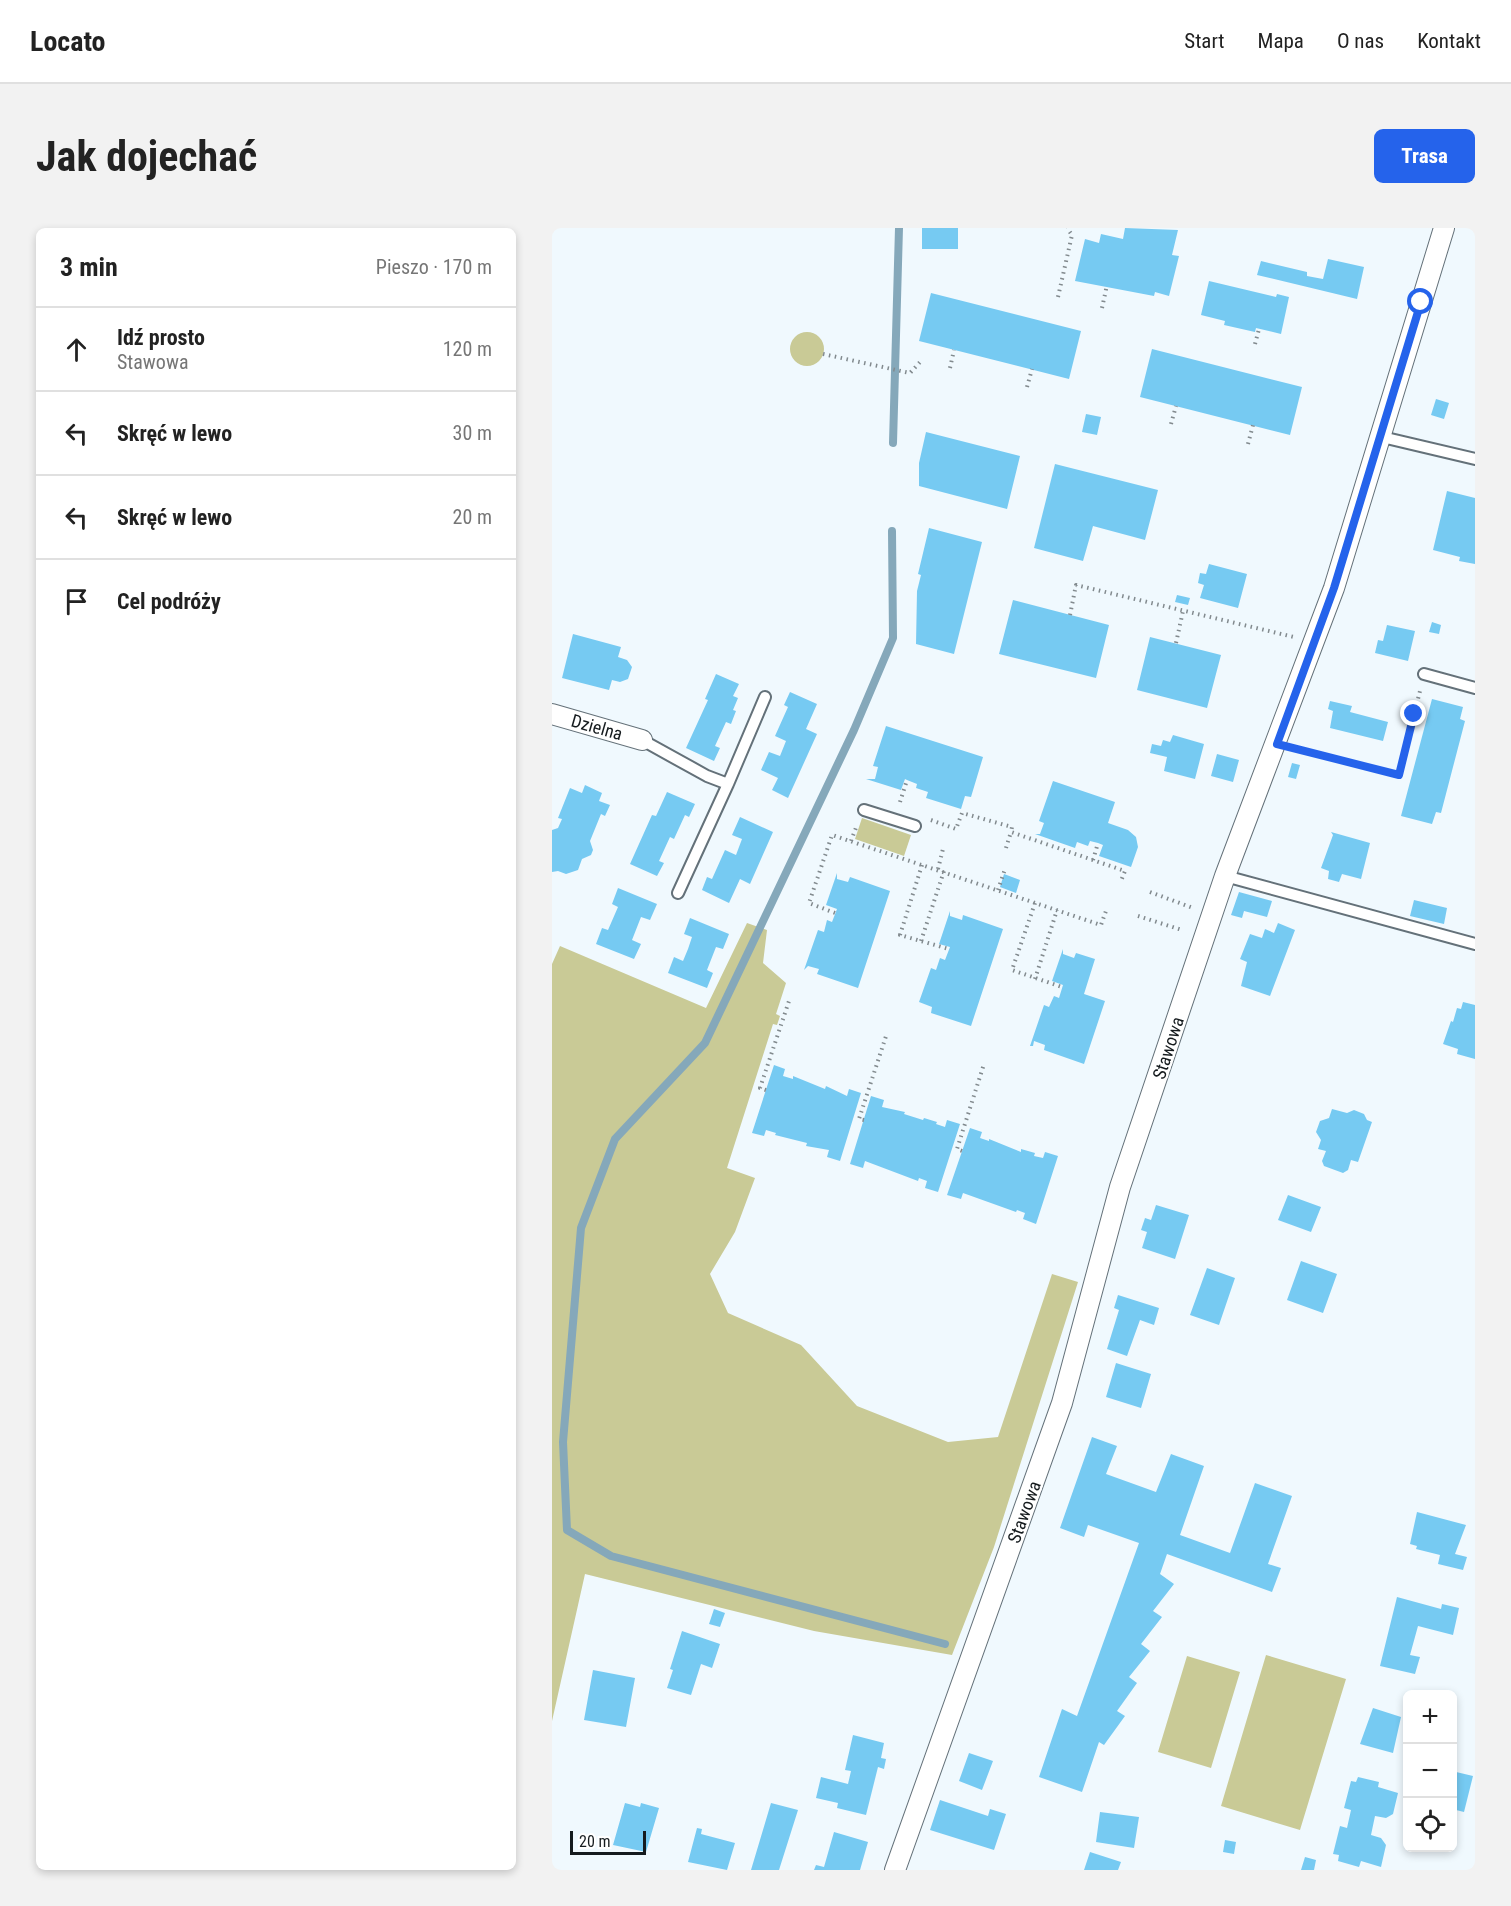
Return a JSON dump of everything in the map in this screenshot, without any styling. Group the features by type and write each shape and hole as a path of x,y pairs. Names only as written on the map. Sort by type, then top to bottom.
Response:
{"street":[{"name":"Stawowa","path":"895,1870 1062,1403 1120,1187 1225,876 1277,744 1334,588 1444,228"},
{"name":"Dzielna","path":"552,714 642,740"}],"lane":[{"path":"1382,436 1475,459"},
{"path":"1424,674 1475,688"},
{"path":"678,893 765,697"},
{"path":"642,740 707,776 728,784"},
{"path":"862,815 915,826"},
{"path":"1225,876 1475,944"}],"path":[{"path":"1058,297 1072,235 1067,228"},
{"path":"1102,308 1107,285"},
{"path":"1255,344 1259,329"},
{"path":"950,368 954,350"},
{"path":"823,354 910,373 921,361"},
{"path":"1027,387 1032,369"},
{"path":"1171,424 1176,406"},
{"path":"1248,444 1253,425"},
{"path":"1070,615 1076,585 1292,637 1316,634"},
{"path":"1176,643 1183,611"},
{"path":"1277,744 1399,775 1424,674"},
{"path":"898,808 907,780"},
{"path":"929,820 956,829 962,813 1012,827 1006,848"},
{"path":"851,841 862,815"},
{"path":"1011,832 1125,871 1121,881"},
{"path":"835,913 809,903 832,835 1101,925 1107,908"},
{"path":"1093,860 1098,843"},
{"path":"938,869 943,849"},
{"path":"922,865 900,934 949,949"},
{"path":"998,890 1005,869"},
{"path":"921,941 944,871"},
{"path":"1150,892 1196,909"},
{"path":"1035,903 1012,970 1062,987"},
{"path":"1035,979 1057,910"},
{"path":"1138,916 1182,930"},
{"path":"766,1090 760,1088 790,998"},
{"path":"864,1120 859,1119 886,1033"},
{"path":"962,1151 957,1149 984,1064"}],"green space":[{"path":"807,332 819,337 824,349 819,361 807,366 795,361 790,349 795,337"},
{"path":"862,818 911,835 904,856 855,839"},
{"path":"747,923 767,930 763,963 786,983 776,1014 780,1016 777,1025 773,1024 727,1168 755,1178 735,1232 710,1274 728,1313 801,1345 857,1406 948,1442 998,1437 1052,1274 1078,1282 994,1547 952,1655 814,1631 585,1574 552,1721 552,964 560,946 706,1008"},
{"path":"1266,1655 1346,1679 1300,1830 1221,1806"},
{"path":"1187,1656 1240,1672 1211,1768 1158,1752"}],"building":[{"path":"922,228 958,228 958,249 922,249"},
{"path":"1125,228 1178,230 1172,255 1179,256 1169,296 1155,292 1154,296 1075,281 1085,239 1099,243 1101,234 1123,239"},
{"path":"1328,259 1364,267 1357,299 1257,275 1261,261 1307,272 1307,276 1323,279"},
{"path":"1209,281 1276,297 1277,294 1289,297 1281,334 1256,328 1255,332 1224,325 1225,321 1201,315"},
{"path":"931,293 1081,331 1069,379 919,341"},
{"path":"1152,349 1302,387 1290,435 1140,397"},
{"path":"1436,399 1449,403 1444,419 1431,415"},
{"path":"1086,414 1101,417 1097,435 1082,432"},
{"path":"926,432 1020,456 1007,509 919,486 919,463"},
{"path":"1055,464 1158,490 1145,540 1093,526 1083,561 1034,548"},
{"path":"1447,491 1475,498 1475,564 1459,561 1460,557 1433,550"},
{"path":"929,528 982,542 954,654 916,644 917,591 921,575 918,574"},
{"path":"1209,564 1247,574 1238,608 1200,598 1204,585 1198,583 1200,573 1206,574"},
{"path":"1177,595 1190,598 1188,605 1175,602"},
{"path":"1013,600 1109,625 1096,678 999,654"},
{"path":"1432,622 1441,625 1439,634 1429,632"},
{"path":"1387,625 1415,631 1408,661 1375,653 1378,640 1383,641"},
{"path":"573,634 621,647 618,657 627,660 632,667 628,679 620,682 612,680 609,690 562,678"},
{"path":"1150,637 1221,655 1207,708 1137,690"},
{"path":"716,674 739,684 733,696 738,698 733,710 736,711 731,724 726,722 715,746 720,748 714,761 686,748 708,700 705,699"},
{"path":"790,692 817,704 806,729 817,734 788,798 772,790 778,778 761,770 769,752 780,756 786,741 775,736 788,707 784,705"},
{"path":"1432,699 1463,707 1460,719 1465,721 1441,813 1436,812 1432,824 1401,816"},
{"path":"1330,701 1352,706 1350,712 1388,722 1383,741 1330,728 1333,711 1328,709"},
{"path":"886,726 983,757 971,797 965,796 961,809 926,798 928,792 916,788 917,784 905,779 901,790 866,779 875,779 878,767 873,766"},
{"path":"1173,735 1204,744 1195,779 1164,771 1167,757 1150,753 1152,744 1161,746 1163,740 1170,742"},
{"path":"1217,754 1239,760 1233,782 1211,776"},
{"path":"1292,763 1300,765 1296,779 1288,777"},
{"path":"1053,781 1115,802 1108,823 1128,830 1136,837 1138,847 1131,867 1099,856 1103,845 1098,843 1090,841 1088,846 1077,842 1075,848 1035,834 1040,834 1044,823 1039,821"},
{"path":"585,785 602,793 599,801 610,805 605,816 601,814 590,841 593,850 591,855 582,859 578,870 566,874 558,871 552,872 552,830 558,828 562,819 558,818 570,788 582,793"},
{"path":"667,792 695,804 689,817 685,815 674,839 670,837 659,861 664,863 657,876 630,864 652,815 656,816"},
{"path":"740,817 773,832 750,884 740,879 729,903 702,890 707,877 712,879 725,850 736,855 742,839 732,835"},
{"path":"1331,832 1370,843 1361,879 1342,874 1339,882 1328,879 1329,871 1321,868 1333,835"},
{"path":"837,873 837,879 848,882 850,877 890,891 858,988 817,974 819,969 808,966 804,970 818,930 824,932 827,920 832,922 837,909 826,905"},
{"path":"1004,874 1020,880 1016,893 1000,887"},
{"path":"618,888 657,904 650,920 641,917 632,940 641,944 634,959 596,944 602,928 608,930 618,907 612,904"},
{"path":"1239,892 1272,901 1267,917 1244,911 1242,918 1231,915"},
{"path":"1414,900 1447,908 1444,924 1410,916"},
{"path":"950,911 950,916 962,920 963,915 1003,929 971,1026 931,1013 932,1007 919,1002 931,968 936,970 940,958 945,960 950,947 939,944"},
{"path":"690,918 729,934 723,949 716,947 707,970 713,973 707,988 668,973 674,957 683,961 688,949 692,937 684,934"},
{"path":"1278,923 1295,930 1270,996 1241,986 1247,962 1240,959 1250,934 1262,938 1265,929 1274,933"},
{"path":"1063,949 1063,954 1074,958 1076,953 1095,959 1084,994 1105,1001 1084,1064 1044,1050 1045,1045 1034,1041 1033,1046 1030,1046 1044,1005 1049,1007 1054,996 1059,998 1063,985 1052,981"},
{"path":"1463,1002 1475,1005 1475,1059 1457,1054 1458,1049 1443,1044 1457,1008 1461,1009"},
{"path":"774,1065 785,1069 783,1076 793,1079 793,1076 825,1089 826,1086 847,1096 849,1089 861,1093 840,1161 827,1157 829,1150 806,1146 807,1143 775,1135 776,1133 766,1130 764,1136 752,1133"},
{"path":"871,1096 884,1100 882,1107 937,1122 936,1124 945,1127 947,1120 960,1124 938,1192 925,1188 927,1181 919,1178 918,1181 865,1161 863,1168 850,1164"},
{"path":"1332,1109 1347,1113 1354,1110 1364,1114 1367,1120 1372,1122 1358,1162 1351,1160 1348,1170 1343,1173 1324,1166 1322,1161 1326,1151 1318,1149 1321,1140 1316,1132 1320,1121 1329,1118"},
{"path":"970,1128 982,1132 980,1138 989,1141 989,1139 1021,1152 1021,1149 1043,1158 1045,1152 1058,1156 1036,1224 1023,1219 1025,1213 1017,1210 1016,1212 963,1193 961,1199 947,1195"},
{"path":"1288,1195 1321,1207 1311,1232 1278,1220"},
{"path":"1156,1205 1189,1215 1175,1259 1142,1248 1147,1232 1141,1230 1145,1218 1151,1220"},
{"path":"1301,1261 1337,1274 1323,1313 1287,1300"},
{"path":"1207,1268 1235,1278 1219,1325 1190,1315"},
{"path":"1118,1295 1159,1308 1154,1325 1140,1320 1127,1356 1107,1349 1119,1310 1114,1308"},
{"path":"1116,1363 1151,1374 1141,1408 1106,1397"},
{"path":"1092,1437 1117,1446 1106,1474 1156,1492 1171,1454 1204,1466 1180,1535 1230,1553 1255,1483 1292,1496 1268,1564 1281,1568 1272,1592 1167,1554 1160,1574 1174,1584 1153,1611 1162,1617 1141,1644 1150,1651 1129,1677 1137,1683 1117,1711 1125,1716 1104,1745 1099,1742 1082,1792 1039,1777 1062,1709 1077,1716 1139,1543 1088,1525 1084,1537 1060,1528"},
{"path":"1417,1512 1466,1525 1455,1554 1467,1557 1463,1570 1438,1564 1440,1555 1416,1549 1417,1546 1410,1544"},
{"path":"1397,1597 1441,1609 1442,1604 1459,1608 1453,1635 1418,1626 1410,1655 1420,1657 1415,1674 1380,1666"},
{"path":"714,1609 725,1613 720,1627 709,1624"},
{"path":"682,1631 720,1644 712,1668 701,1664 691,1695 667,1688 673,1670 670,1669"},
{"path":"593,1670 635,1678 626,1727 584,1720"},
{"path":"1373,1708 1401,1717 1393,1753 1360,1744"},
{"path":"853,1735 884,1743 881,1758 886,1759 884,1769 878,1767 866,1815 837,1808 838,1803 816,1798 821,1777 848,1784 851,1771 845,1770"},
{"path":"969,1753 993,1761 982,1790 959,1781"},
{"path":"1457,1772 1473,1776 1464,1812 1457,1810"},
{"path":"1358,1777 1379,1782 1378,1787 1398,1793 1393,1814 1386,1818 1375,1816 1371,1835 1381,1838 1386,1845 1381,1867 1361,1861 1359,1867 1338,1861 1339,1855 1333,1854 1340,1826 1347,1828 1351,1810 1344,1808 1351,1781 1356,1782"},
{"path":"940,1800 988,1816 990,1809 1006,1814 994,1850 930,1830"},
{"path":"625,1803 640,1807 641,1803 659,1808 646,1852 613,1845"},
{"path":"771,1803 798,1810 779,1870 751,1870"},
{"path":"1100,1812 1139,1817 1134,1848 1096,1842"},
{"path":"697,1828 702,1829 701,1834 735,1843 727,1870 688,1862"},
{"path":"834,1832 868,1842 860,1870 814,1870 816,1865 824,1867"},
{"path":"1225,1840 1236,1842 1234,1854 1223,1852"},
{"path":"1090,1852 1121,1862 1118,1870 1084,1870"},
{"path":"1305,1857 1316,1860 1314,1870 1301,1870"}],"waterway":[{"path":"893,443 899,228"},
{"path":"892,531 893,638 854,730 705,1043 615,1139 581,1228 563,1442 567,1530 611,1556 945,1644"}],"route":[{"path":"1414,714 1399,775 1277,744 1334,588 1421,302"}]}
